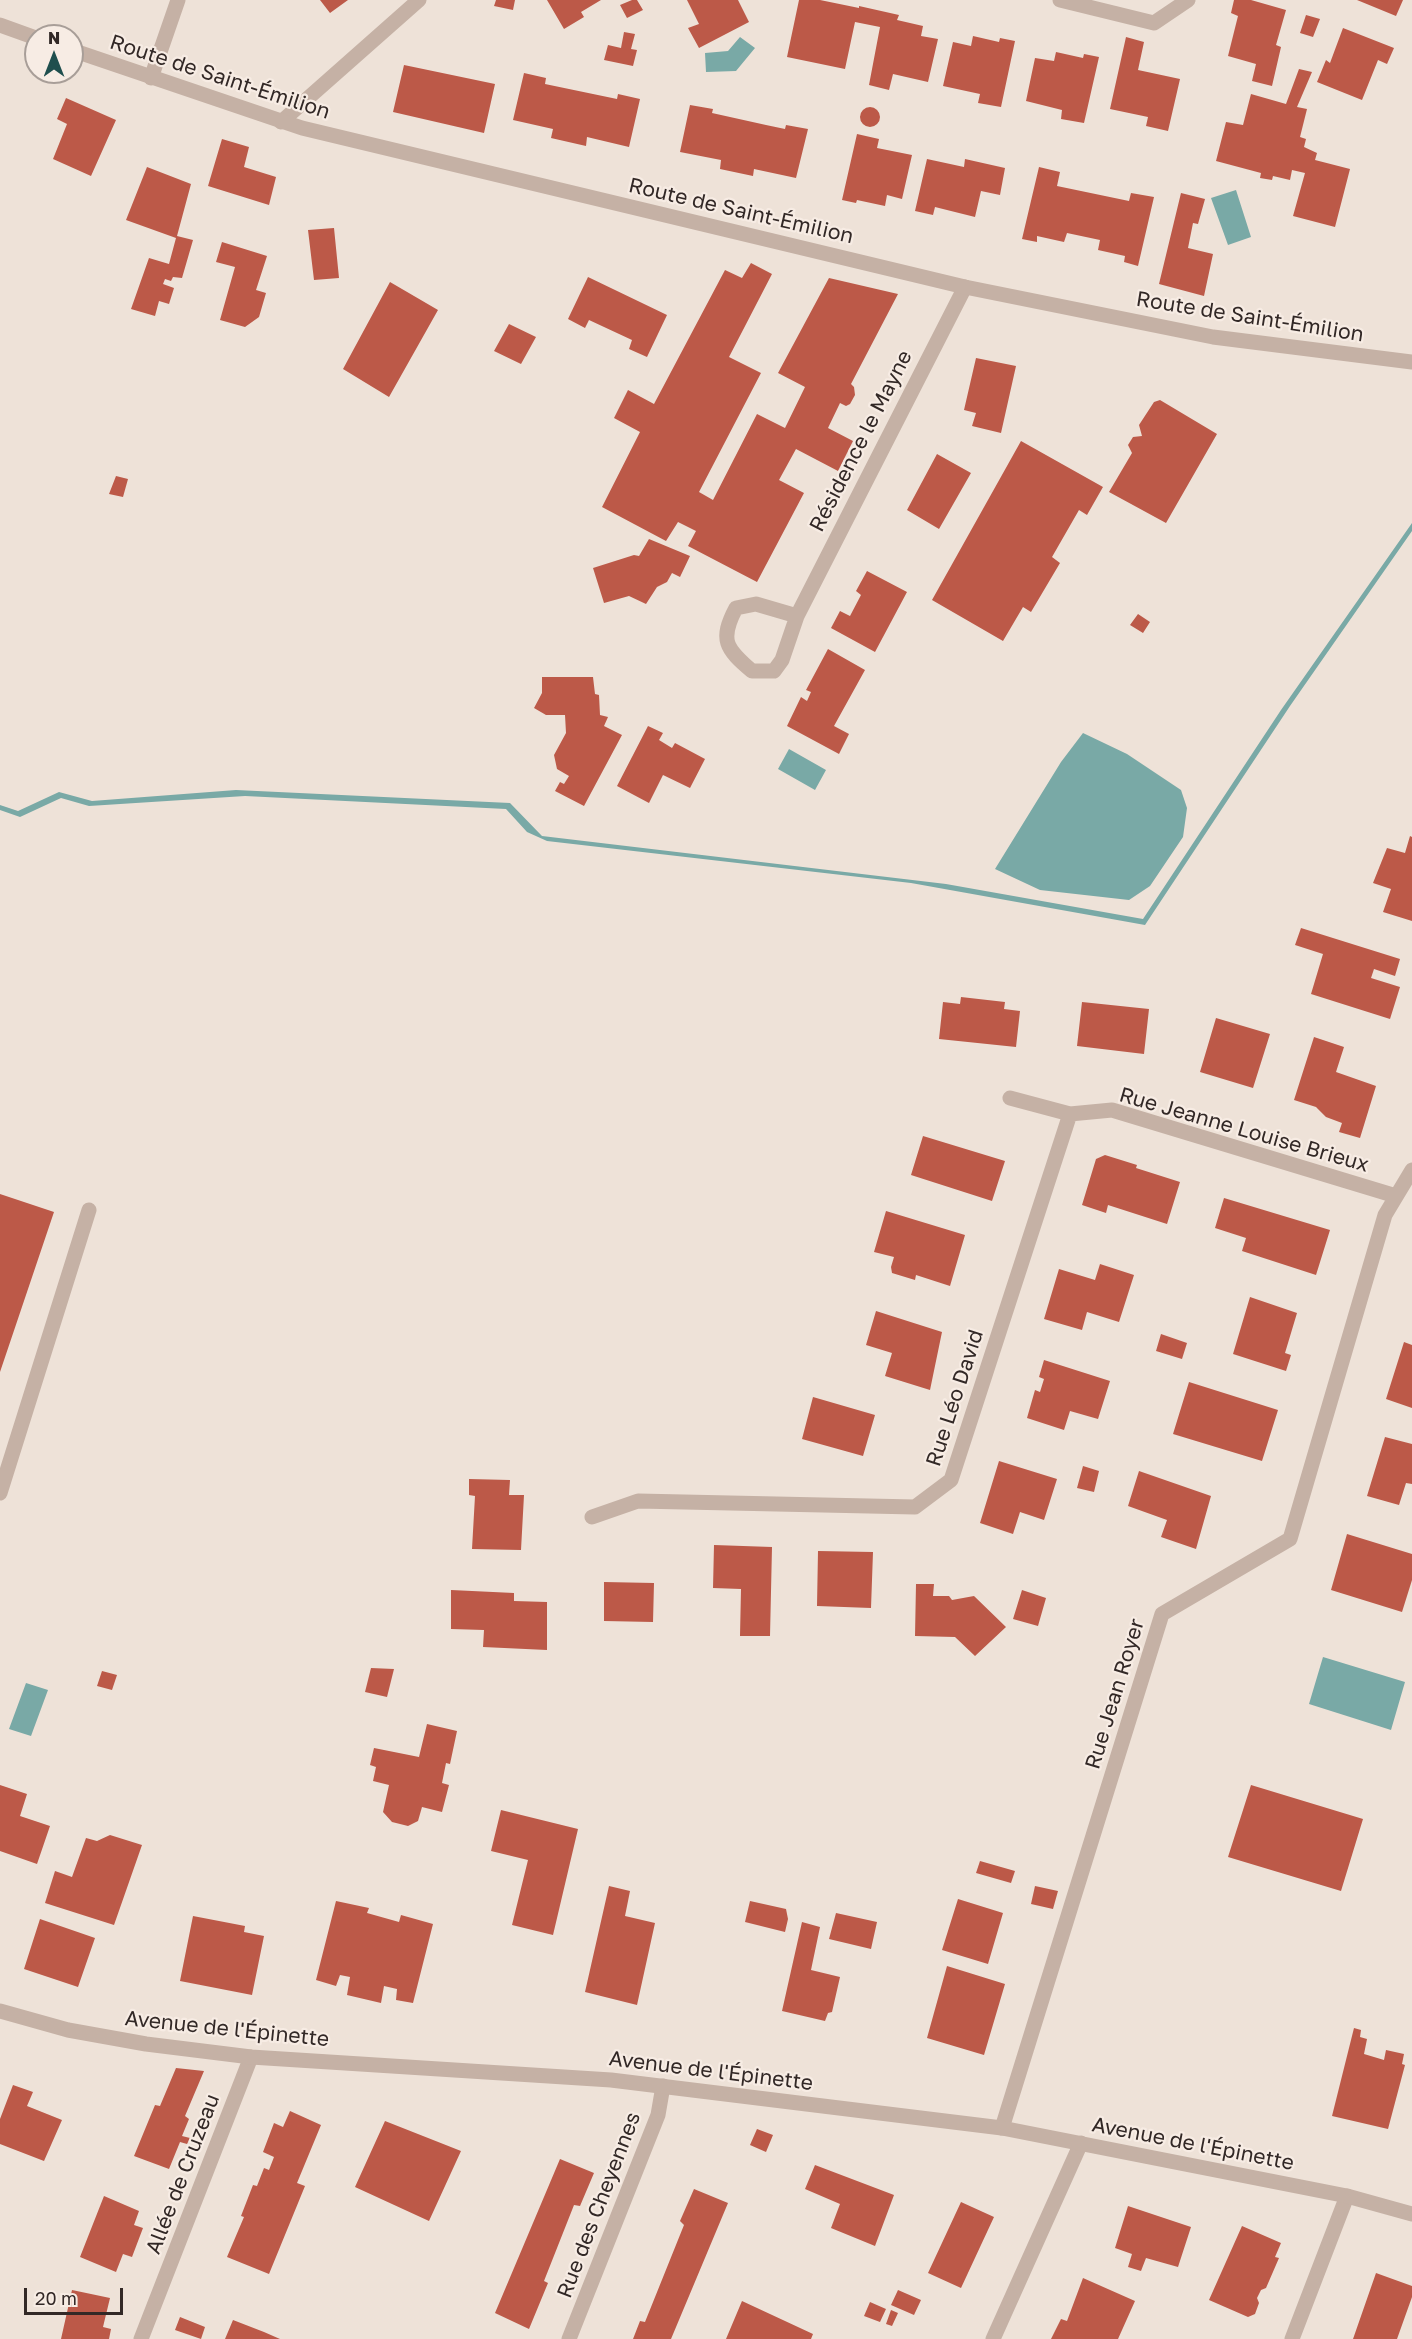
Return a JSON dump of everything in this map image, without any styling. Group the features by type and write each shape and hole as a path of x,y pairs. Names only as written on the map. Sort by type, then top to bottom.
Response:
{"street":[{"path":"151,78 178,0"},
{"path":"280,122 419,0"},
{"path":"1060,0 1154,23 1188,0"},
{"path":"0,25 24,34"},
{"name":"Route de Saint-Émilion","path":"84,54 280,122 965,286 1213,337 1412,362"},
{"name":"Résidence le Mayne","path":"797,616 756,604 736,608 726,627 730,653 752,671 774,671 782,660 797,616 965,286"},
{"name":"Rue Jeanne Louise Brieux","path":"1010,1098 1070,1114 1112,1110 1396,1196"},
{"name":"Rue Léo David","path":"592,1517 638,1501 915,1507 951,1480 1070,1114"},
{"name":"Rue Jean Royer","path":"1002,2128 1162,1614 1290,1539 1385,1215 1412,1170"},
{"path":"0,1494 89,1210"},
{"name":"Avenue de l'Épinette","path":"0,2011 68,2030 146,2044 251,2057 663,2086 1002,2128 1347,2196 1412,2214"},
{"name":"Allée de Cruzeau","path":"141,2339 251,2057"},
{"name":"Rue des Cheyennes","path":"569,2339 658,2115 663,2086"},
{"path":"993,2339 1081,2143"},
{"path":"1292,2339 1347,2196"}],"water":[{"path":"740,37 755,48 736,71 706,72 705,53 728,51"},
{"path":"1236,190 1251,237 1228,245 1211,198"},
{"path":"1412,523 1412,531 1290,706 1145,925 911,883 547,841 527,832 506,809 245,796 89,806 61,798 20,817 0,810 0,805 18,811 59,792 92,801 236,790 510,803 542,836 946,884 1143,919 1281,710"},
{"path":"1083,733 1127,754 1181,790 1187,808 1183,837 1150,886 1129,900 1040,890 995,869 1061,762"},
{"path":"789,749 826,770 815,790 778,769"},
{"path":"1323,1657 1405,1682 1391,1730 1309,1704"},
{"path":"26,1683 48,1690 31,1736 9,1729"}],"building":[{"path":"320,0 348,0 330,13"},
{"path":"496,0 515,0 513,10 494,6"},
{"path":"547,0 601,0 581,12 584,17 564,29"},
{"path":"637,0 643,10 627,18 620,5"},
{"path":"687,0 738,0 749,22 699,48 688,28 699,24"},
{"path":"799,0 820,0 859,8 859,6 899,15 897,20 923,26 921,36 938,39 928,82 893,74 889,90 869,85 880,27 855,22 845,69 787,57"},
{"path":"1234,0 1251,0 1286,10 1276,45 1281,47 1272,86 1252,81 1256,64 1228,56 1238,16 1231,13"},
{"path":"1357,0 1403,0 1396,16"},
{"path":"1306,15 1320,19 1313,37 1300,33"},
{"path":"1343,28 1394,48 1387,64 1378,60 1362,100 1317,82 1326,60 1330,63"},
{"path":"624,32 635,34 631,49 637,50 633,66 604,60 608,45 621,48"},
{"path":"973,36 999,42 1000,38 1015,41 1001,107 978,103 980,94 943,86 953,42 971,46"},
{"path":"1126,37 1144,42 1138,70 1180,79 1168,131 1146,126 1148,117 1110,109"},
{"path":"1056,52 1083,58 1084,54 1099,57 1084,123 1061,119 1062,110 1026,101 1035,58 1054,61"},
{"path":"404,65 495,84 484,133 393,112"},
{"path":"1299,69 1312,72 1297,107 1307,109 1300,137 1306,139 1304,147 1317,153 1315,160 1350,169 1335,227 1293,216 1305,173 1292,170 1290,180 1273,176 1272,180 1260,178 1261,173 1216,161 1226,122 1243,125 1251,94 1286,104"},
{"path":"524,73 546,78 545,84 617,99 618,94 640,99 629,147 587,137 586,146 551,138 553,129 513,120"},
{"path":"66,98 116,120 91,176 53,159 67,124 57,119"},
{"path":"690,105 713,109 712,113 785,129 786,125 808,129 796,178 754,169 753,176 720,169 721,160 680,152"},
{"path":"870,107 877,110 880,117 877,124 870,127 863,124 860,117 863,110"},
{"path":"857,134 879,139 877,148 912,155 902,199 887,195 885,206 857,200 856,203 842,200"},
{"path":"222,139 249,147 244,167 276,177 269,205 208,186"},
{"path":"927,159 964,167 965,159 1005,168 1000,195 981,191 975,217 935,207 933,215 915,211"},
{"path":"147,167 191,184 177,236 193,240 182,278 173,277 171,281 165,279 163,284 174,288 169,304 159,301 155,316 131,309 149,258 169,264 176,238 126,220"},
{"path":"1039,167 1060,172 1057,186 1129,201 1131,193 1154,197 1138,266 1124,262 1125,256 1098,250 1100,240 1067,233 1064,242 1037,236 1037,242 1022,239"},
{"path":"1181,193 1205,199 1198,224 1193,223 1188,248 1213,254 1204,296 1159,284"},
{"path":"334,228 339,278 314,280 308,230"},
{"path":"222,242 267,256 256,290 266,293 259,317 245,327 220,320 235,267 216,262"},
{"path":"751,263 772,274 729,357 761,373 699,492 713,500 757,414 785,428 805,387 778,373 829,278 898,294 851,384 855,395 850,404 846,406 840,403 828,428 853,441 838,471 796,449 779,480 804,493 757,582 688,546 696,531 678,522 666,541 602,507 640,432 614,418 628,390 654,404 725,270 742,278"},
{"path":"588,277 667,315 647,357 629,349 632,340 589,320 585,328 568,319"},
{"path":"390,282 438,310 389,397 343,369"},
{"path":"509,324 536,337 521,364 494,351"},
{"path":"976,358 1016,366 1001,433 972,426 976,413 964,410"},
{"path":"1160,400 1217,434 1166,523 1109,492 1132,453 1128,445 1133,437 1142,436 1139,425 1154,402"},
{"path":"1021,441 1103,487 1087,515 1079,510 1052,557 1060,563 1031,612 1023,607 1003,641 932,600"},
{"path":"937,454 971,473 939,529 907,510"},
{"path":"116,476 128,479 123,497 109,494"},
{"path":"649,539 690,556 680,577 672,573 667,582 657,587 646,604 629,596 604,603 593,568 634,555 639,556"},
{"path":"867,571 907,592 875,652 831,628 840,611 850,616 861,595 856,591"},
{"path":"1138,614 1150,622 1143,633 1130,625"},
{"path":"828,649 865,670 834,726 849,734 839,754 787,726 801,697 807,701 811,692 806,690"},
{"path":"542,677 593,677 595,694 599,695 600,715 608,717 604,726 622,735 584,806 555,791 560,782 564,784 569,776 557,769 554,755 566,733 565,715 546,715 534,708 542,693"},
{"path":"648,726 663,733 659,740 672,748 675,743 705,759 690,788 663,775 649,803 617,786"},
{"path":"1410,836 1412,837 1412,921 1383,912 1391,889 1373,883 1387,848 1405,853"},
{"path":"1301,928 1400,959 1395,976 1374,969 1371,978 1400,987 1390,1019 1311,994 1323,954 1295,945"},
{"path":"961,997 1005,1002 1004,1009 1020,1011 1016,1047 939,1039 943,1002 960,1004"},
{"path":"1082,1002 1149,1009 1144,1054 1077,1046"},
{"path":"1216,1018 1270,1034 1253,1088 1200,1072"},
{"path":"1314,1037 1344,1047 1336,1072 1376,1086 1360,1138 1339,1132 1342,1123 1326,1117 1316,1107 1294,1100"},
{"path":"923,1136 1005,1161 992,1201 911,1175"},
{"path":"1105,1155 1180,1182 1167,1224 1108,1205 1106,1213 1082,1205 1096,1159"},
{"path":"0,1194 54,1212 0,1372"},
{"path":"1224,1198 1330,1230 1316,1275 1242,1251 1246,1238 1215,1228"},
{"path":"886,1211 965,1235 950,1286 916,1275 915,1280 892,1273 894,1257 874,1252"},
{"path":"1100,1264 1134,1275 1119,1322 1087,1312 1082,1330 1044,1319 1059,1269 1095,1280"},
{"path":"1250,1297 1297,1313 1285,1353 1291,1355 1286,1371 1233,1354"},
{"path":"876,1311 942,1332 930,1390 885,1376 892,1353 866,1345"},
{"path":"1161,1334 1187,1343 1182,1359 1156,1351"},
{"path":"1404,1342 1412,1345 1412,1408 1386,1399"},
{"path":"1044,1360 1110,1381 1098,1419 1070,1411 1064,1430 1027,1418 1035,1390 1040,1392 1044,1379 1039,1377"},
{"path":"1189,1382 1278,1410 1262,1461 1173,1434"},
{"path":"813,1397 875,1415 863,1456 802,1439"},
{"path":"1385,1437 1412,1444 1412,1484 1406,1483 1399,1505 1367,1496"},
{"path":"999,1461 1057,1479 1044,1520 1020,1512 1013,1534 980,1523"},
{"path":"1083,1466 1099,1471 1094,1492 1077,1488"},
{"path":"1139,1471 1211,1496 1196,1549 1161,1537 1167,1520 1128,1506"},
{"path":"469,1479 510,1480 509,1495 524,1495 521,1550 472,1549 475,1496 469,1495"},
{"path":"1347,1534 1412,1554 1412,1580 1402,1612 1331,1590"},
{"path":"714,1545 772,1547 770,1636 740,1636 741,1589 713,1588"},
{"path":"818,1551 873,1552 871,1608 817,1606"},
{"path":"604,1582 654,1583 653,1622 604,1621"},
{"path":"916,1584 934,1584 933,1596 949,1596 952,1600 974,1596 1006,1627 975,1656 955,1637 915,1636"},
{"path":"451,1590 514,1593 514,1601 547,1602 547,1650 483,1647 484,1630 451,1629"},
{"path":"1022,1590 1046,1598 1038,1626 1013,1619"},
{"path":"371,1668 394,1669 387,1697 365,1692"},
{"path":"102,1671 117,1675 112,1690 97,1686"},
{"path":"427,1724 457,1731 450,1764 446,1763 442,1783 449,1785 442,1812 422,1807 418,1821 408,1826 392,1822 383,1812 389,1785 373,1781 376,1767 370,1765 374,1748 419,1757"},
{"path":"0,1785 27,1794 20,1816 50,1826 37,1864 0,1851"},
{"path":"1251,1785 1363,1819 1341,1891 1228,1857"},
{"path":"501,1810 578,1829 553,1935 512,1925 528,1860 491,1851"},
{"path":"110,1835 142,1845 114,1925 45,1903 55,1871 72,1877 86,1838 97,1841"},
{"path":"980,1861 1015,1871 1011,1883 976,1873"},
{"path":"609,1886 630,1891 625,1916 655,1923 637,2005 585,1992"},
{"path":"1035,1886 1058,1891 1053,1909 1031,1904"},
{"path":"958,1899 1003,1913 988,1964 942,1950"},
{"path":"336,1901 369,1908 367,1913 399,1922 401,1915 433,1924 413,2003 396,2000 397,1989 384,1986 381,2003 347,1995 350,1977 340,1975 336,1986 316,1980"},
{"path":"750,1901 786,1909 788,1919 785,1932 745,1922"},
{"path":"836,1913 877,1922 871,1949 829,1939"},
{"path":"193,1916 245,1926 244,1932 264,1936 252,1995 180,1981"},
{"path":"40,1919 95,1938 78,1987 24,1969"},
{"path":"802,1922 820,1927 811,1970 840,1977 832,2012 828,2013 825,2021 782,2011"},
{"path":"947,1966 1005,1984 984,2055 927,2038"},
{"path":"1354,2028 1361,2030 1360,2037 1367,2039 1364,2054 1384,2060 1386,2050 1404,2054 1402,2064 1405,2065 1388,2129 1332,2116"},
{"path":"176,2068 204,2071 185,2116 189,2119 182,2136 190,2138 187,2144 180,2142 169,2169 134,2156 155,2105 160,2106"},
{"path":"13,2085 33,2092 27,2106 62,2120 44,2161 0,2144 0,2119"},
{"path":"290,2111 321,2125 297,2183 305,2186 269,2274 227,2257 244,2217 241,2216 253,2185 257,2186 264,2168 269,2170 274,2157 263,2152 274,2123 283,2127"},
{"path":"385,2121 461,2151 429,2221 355,2187"},
{"path":"757,2129 773,2135 766,2152 750,2145"},
{"path":"560,2159 594,2173 580,2206 574,2205 544,2281 548,2283 529,2329 495,2313"},
{"path":"815,2165 894,2195 875,2246 831,2228 840,2204 805,2189"},
{"path":"694,2189 728,2203 671,2339 633,2339 640,2321 645,2322 684,2225 680,2221"},
{"path":"104,2196 139,2211 134,2225 143,2228 132,2257 123,2254 116,2272 80,2257"},
{"path":"961,2202 994,2217 961,2288 928,2273"},
{"path":"1128,2206 1191,2227 1178,2267 1146,2258 1141,2271 1128,2267 1132,2254 1115,2248"},
{"path":"1242,2226 1281,2243 1275,2257 1279,2258 1266,2288 1261,2290 1257,2298 1259,2303 1255,2314 1248,2317 1209,2300"},
{"path":"1376,2273 1412,2286 1412,2297 1397,2339 1353,2339"},
{"path":"1083,2278 1135,2301 1118,2339 1051,2339 1061,2319 1067,2321"},
{"path":"72,2290 110,2298 103,2327 111,2329 109,2339 61,2339"},
{"path":"898,2290 921,2300 914,2315 891,2305"},
{"path":"742,2301 813,2334 811,2339 726,2339"},
{"path":"870,2302 886,2309 880,2322 864,2316"},
{"path":"891,2310 898,2313 892,2326 886,2324"},
{"path":"180,2317 205,2327 201,2339 175,2330"},
{"path":"233,2320 264,2332 280,2339 225,2339"}]}
